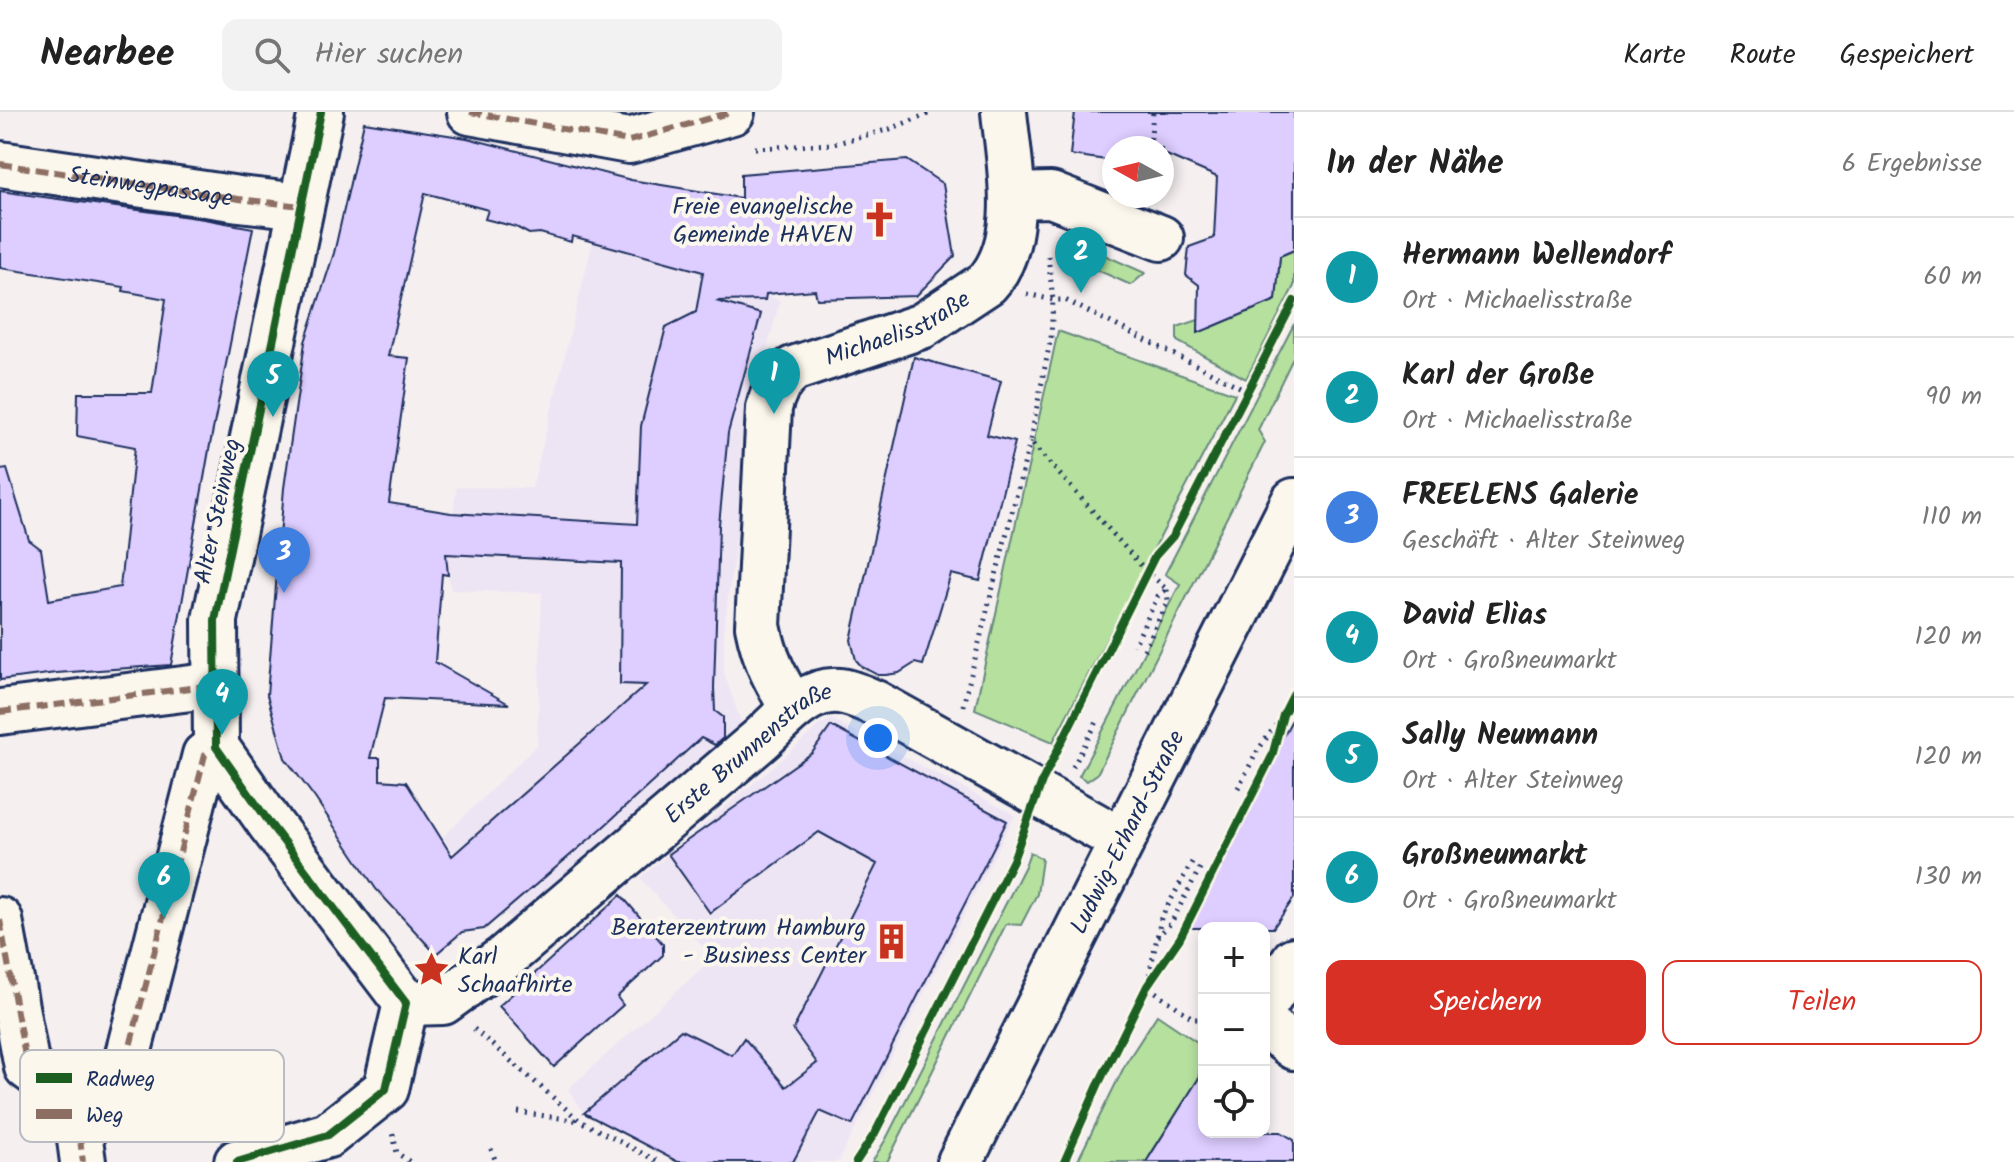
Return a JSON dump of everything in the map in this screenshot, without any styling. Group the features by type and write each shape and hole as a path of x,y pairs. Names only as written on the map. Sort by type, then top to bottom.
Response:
{"street":[{"name":"Alter Steinweg","path":"216,747 215,620 321,112"},
{"path":"470,112 629,141 737,130"},
{"name":"Michaelisstraße","path":"793,709 763,653 758,626 769,408 773,392 793,369 922,326 987,283 995,274 1027,196 1004,112"},
{"name":"Steinwegpassage","path":"0,164 301,206"},
{"path":"1027,196 1051,195 1161,238"},
{"name":"Ludwig-Erhard-Straße","path":"960,1162 1294,501"},
{"path":"0,712 215,685"},
{"name":"Erste Brunnenstraße","path":"425,1003 516,948 793,709 825,691 840,691 875,703 1121,840"},
{"path":"129,1050 205,755 216,747 271,825 425,1003 386,1089 328,1135 237,1162"},
{"path":"0,920 24,1050"},
{"path":"1270,997 1294,960"},
{"path":"1270,1029 1294,1047"},
{"path":"80,1142 83,1162"}],"path":[{"path":"737,130 833,144 890,129 933,112"},
{"path":"1151,136 1153,112"},
{"path":"953,745 1030,441 1051,337 1053,300 1027,196"},
{"path":"1053,300 1065,300 1248,391"},
{"path":"1030,441 1147,572 1167,589 1168,601 1144,650"},
{"path":"1134,646 1158,596 1167,589"},
{"path":"1238,788 1258,750 1283,715"},
{"path":"1071,770 1097,722"},
{"path":"1192,862 1161,918 1147,986 1198,1019"},
{"path":"1156,938 1171,923 1200,868"},
{"path":"425,1003 580,1121 659,1162"},
{"path":"518,1112 580,1121"},
{"path":"491,1149 496,1162"}],"shaded area":[{"path":"593,241 703,272 780,301 760,375 724,626 724,673 742,725 514,923 442,838 537,745 542,593 451,590 446,554 457,487 532,488"},
{"path":"832,719 1015,815 838,1162 678,1162 584,1113 568,1089 713,958 640,878 818,726"}],"green space":[{"path":"1086,247 1145,273 1131,285 1086,265"},
{"path":"1294,250 1294,286 1246,379 1177,341 1177,327 1198,320 1210,328 1276,300 1280,256"},
{"path":"1294,324 1294,356 1258,430 1265,442 1097,774 1087,781 1079,776 1180,584 1165,574"},
{"path":"1058,331 1235,394 1053,742 975,709"},
{"path":"1030,852 1042,859 1037,894 1021,925 1006,924 887,1162 872,1162 886,1139"},
{"path":"1157,1015 1198,1043 1198,1080 1148,1162 1077,1162 1126,1063"}],"building":[{"path":"1075,112 1294,112 1294,250 1280,256 1276,300 1198,333 1199,285 1186,275 1189,247 1214,238 1217,177 1174,158 1174,136 1102,136 1102,159 1070,155"},
{"path":"364,122 467,138 631,180 741,198 741,174 907,160 943,184 955,256 916,296 817,299 815,290 766,294 765,300 716,301 761,314 728,433 719,525 714,688 715,711 723,717 723,738 715,745 701,738 484,929 462,932 436,954 376,889 285,758 267,695 284,488 305,342 334,253","holes":["425,193 488,210 485,219 516,227 529,234 540,233 571,242 572,236 703,272 696,312 666,327 641,426 637,524 451,513 389,503 409,358 388,356","446,554 621,563 620,684 646,685 452,856 406,782 380,780 380,758 370,758 385,698 509,704 435,662 442,574 448,575"]},
{"path":"0,191 253,228 171,665 0,680 0,470 7,469 29,540 41,549 49,600 120,587 135,447 77,436 78,393 152,393 166,299 123,291 124,287 0,268"},
{"path":"914,357 1001,381 987,435 1015,442 980,581 951,574 923,665 915,663 899,673 878,675 862,667 856,660 851,640"},
{"path":"1294,716 1294,898 1273,928 1270,928 1270,922 1198,922 1198,928 1188,928 1245,808"},
{"name":"Beraterzentrum Hamburg - Business Center","path":"831,726 1007,821 852,1125 820,1111 793,1162 678,1162 584,1113 681,1030 732,1055 744,1038 786,1087 817,1063 793,1030 877,864 819,832 710,913 668,854 812,753"},
{"path":"621,895 663,944 663,955 617,997 623,1005 554,1067 499,1006"},
{"path":"1198,1080 1198,1138 1270,1138 1270,1132 1281,1132 1294,1140 1294,1162 1146,1162"}],"marked path":[{"path":"470,112 629,141 732,112"},
{"path":"0,164 301,206"},
{"path":"0,712 215,685"},
{"path":"129,1050 205,755 216,747"},
{"path":"0,920 24,1050"},
{"path":"80,1142 83,1162"}],"cycle path":[{"path":"237,1162 328,1135 386,1089 406,1003 216,747 215,620 321,112"},
{"path":"856,1162 875,1133 1013,860 1043,779 1155,556 1173,536 1294,301"},
{"path":"1064,1162 1147,986 1180,938 1272,756 1283,715 1294,693"}],"place":[{"name":"Freie evangelische Gemeinde HAVEN","path":"879,220"},
{"name":"Karl der Große","path":"1081,293"},
{"name":"Hermann Wellendorf","path":"774,414"},
{"name":"Sally Neumann","path":"273,417"},
{"name":"FREELENS Galerie","path":"284,593"},
{"name":"David Elias","path":"222,735"},
{"name":"Großneumarkt","path":"164,918"},
{"name":"Beraterzentrum Hamburg - Business Center","path":"892,941"},
{"name":"Karl Schaafhirte","path":"432,970"}]}
